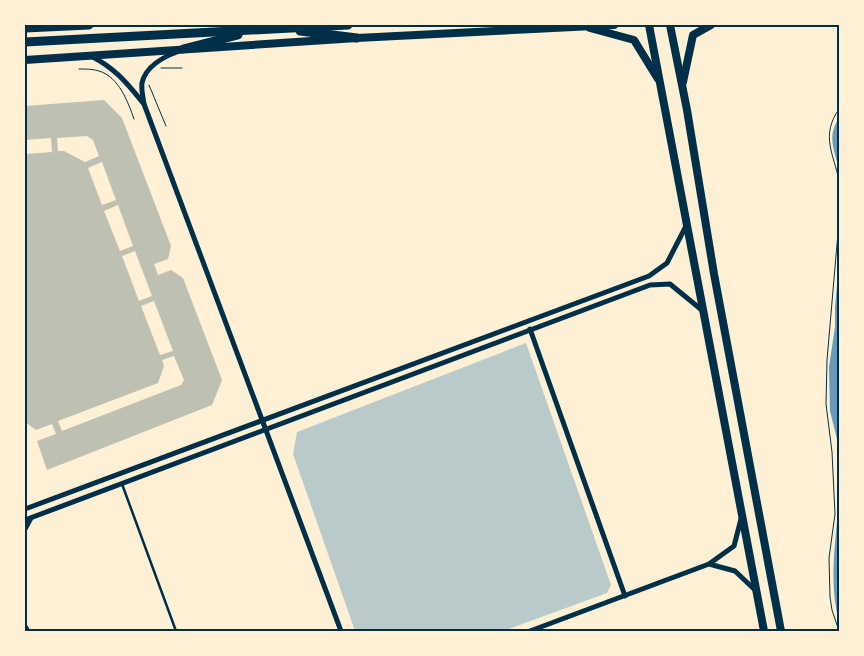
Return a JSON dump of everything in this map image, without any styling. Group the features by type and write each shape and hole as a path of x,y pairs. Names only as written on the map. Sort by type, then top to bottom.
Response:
{"highway":[{"path":"25,28 89,25"},
{"path":"25,42 348,25"},
{"path":"272,28 357,38"},
{"path":"183,49 256,30"}],"main road":[{"path":"25,60 357,38 614,25"},
{"path":"649,25 764,631"},
{"path":"670,25 714,274 781,631"},
{"path":"682,87 693,35 711,25"},
{"path":"584,27 634,40 660,83"}],"street":[{"path":"183,49 163,57 146,73 142,84 144,104 341,631"},
{"path":"91,56 106,64 121,76 144,104"},
{"path":"25,508 649,276 667,263 687,226"},
{"path":"25,529 28,519 650,285 670,284 703,310"},
{"path":"530,330 625,596"},
{"path":"530,631 709,564 734,546 742,516"},
{"path":"709,564 735,571 756,591"}],"lane":[{"path":"122,484 176,631"}],"path":[{"path":"155,68 182,68"},
{"path":"79,69 98,70 113,81 122,90 134,119"},
{"path":"147,80 166,126"},
{"path":"839,109 831,126 828,143 839,181"},
{"path":"838,631 830,597 829,558 835,514 832,452 826,404 827,360 839,221"}],"shaded area":[{"path":"526,343 611,585 607,593 503,631 355,631 293,454 297,432"}],"water":[{"path":"839,118 839,169 832,137"},
{"path":"839,263 839,447 830,411 829,367 835,327"},
{"path":"839,499 839,622 833,580"}],"building":[{"path":"104,100 122,118 171,246 168,259 154,264 158,275 171,270 183,278 222,380 212,405 47,470 37,441 56,434 52,424 36,430 25,422 25,154 52,152 51,138 25,140 25,106","holes":["87,136 93,140 99,156 85,162 64,151 58,151 57,138","102,162 116,200 102,205 88,168","118,205 133,246 120,251 104,211","135,251 152,296 139,301 122,256","154,301 173,351 160,355 141,306","174,356 184,380 181,385 62,431 58,421 158,383 164,366 162,360"]}]}
